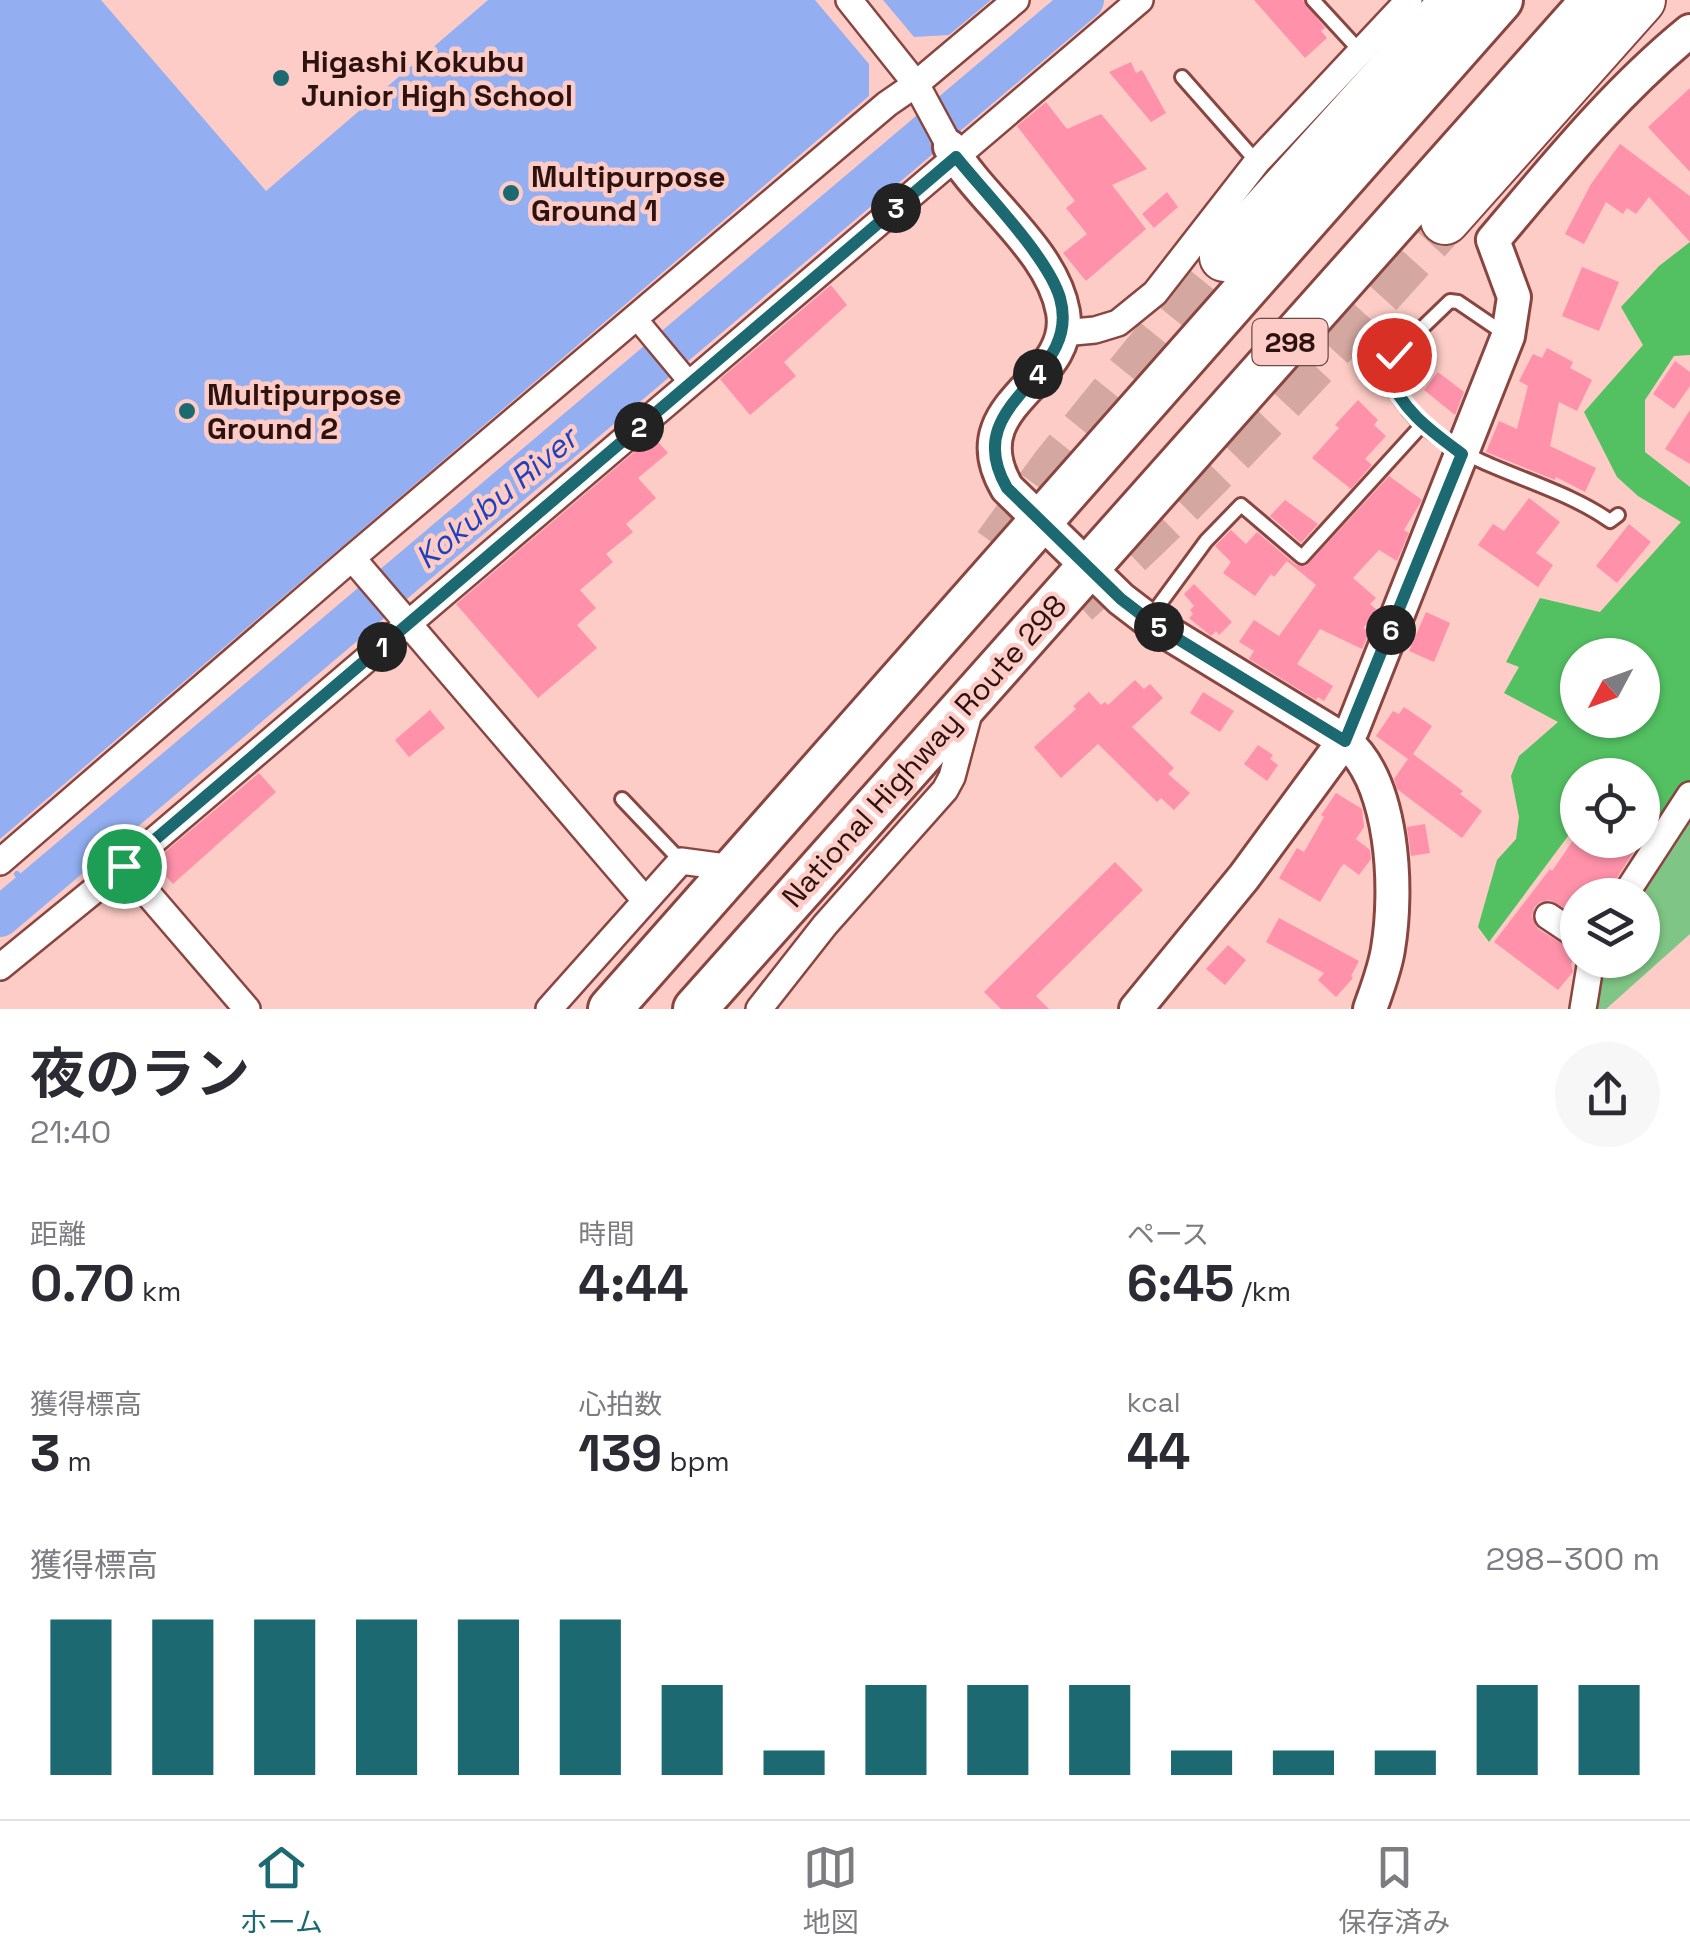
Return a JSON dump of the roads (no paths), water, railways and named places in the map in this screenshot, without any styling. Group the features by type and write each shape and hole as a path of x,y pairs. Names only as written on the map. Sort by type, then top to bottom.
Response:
{"highway":[{"path":"1224,257 1456,0"},
{"name":"298","path":"610,1009 1501,0"},
{"name":"National Highway Route 298","path":"695,1009 1592,0"},
{"path":"1445,220 1641,0"}],"street":[{"path":"849,0 920,93 953,152 1051,277 1064,317 1063,333 1053,354 1000,422 993,441 997,470 1007,488 1087,567 1155,625 1361,754 1380,792 1391,863 1389,945 1370,1009"},
{"path":"0,862 642,325 887,104 920,93 1016,0"},
{"path":"0,967 124,866 953,152 1140,0"},
{"path":"1063,333 1118,323 1156,293 1257,162 1406,1"},
{"path":"1136,1009 1244,877 1345,741 1508,336 1514,298 1492,240 1600,115 1640,73 1690,32"},
{"path":"642,325 687,380"},
{"path":"358,565 646,900"},
{"path":"759,1009 825,925 945,790 969,713 984,681"},
{"path":"1636,878 1690,796"},
{"path":"548,1009 680,860 733,868"},
{"path":"124,866 247,1009"},
{"path":"1548,916 1560,924"},
{"path":"1582,1009 1588,978"}],"lane":[{"path":"1313,0 1360,51"},
{"path":"1182,77 1257,162"},
{"path":"1508,336 1458,302 1450,301 1394,355 1388,373 1394,390 1422,425 1462,454 1582,501 1610,522 1618,515"},
{"path":"1159,604 1206,541 1241,505 1302,557 1422,425"},
{"path":"622,799 680,860"}],"water":[{"path":"0,0 101,0 266,191 488,0 815,0 869,64 869,96 0,839"},
{"path":"883,0 991,0 949,35 914,37"}],"waterway":[{"name":"Kokubu River","path":"0,917 1084,0"},
{"path":"17,874 32,891"}],"tunnel":[{"path":"1076,602 1265,416 1445,220"},
{"path":"997,546 1055,466 1224,257"}],"place":[{"name":"Higashi Kokubu Junior High School","path":"281,78"},
{"name":"Multipurpose Ground 1","path":"511,193"},
{"name":"Multipurpose Ground 2","path":"187,411"}]}
